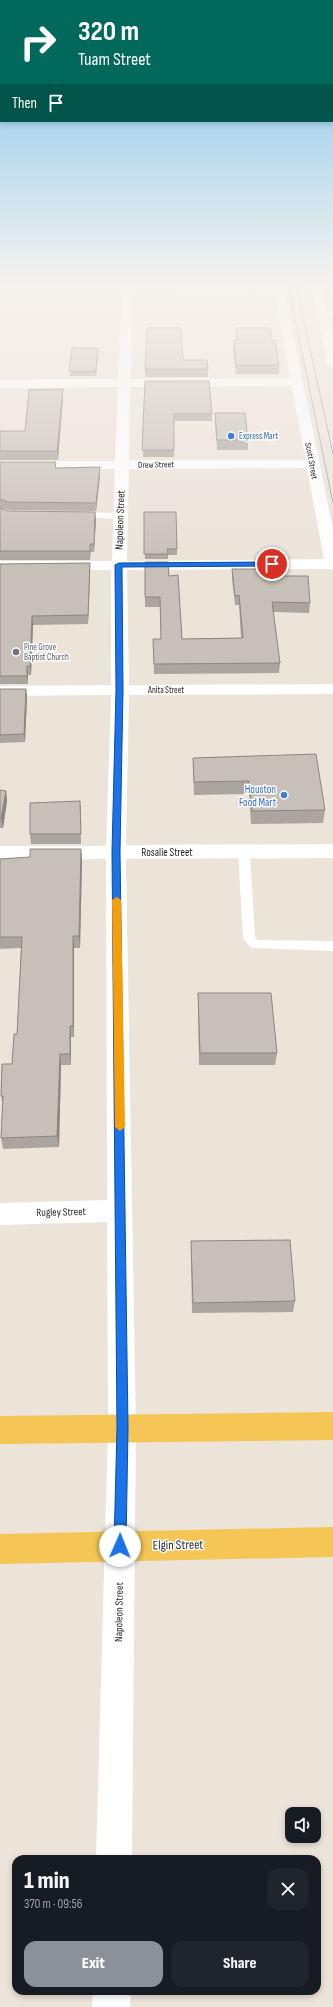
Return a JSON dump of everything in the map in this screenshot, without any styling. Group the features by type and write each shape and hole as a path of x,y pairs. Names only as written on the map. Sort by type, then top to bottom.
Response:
{"main road":[{"path":"0,1430 333,1426"},
{"name":"Elgin Street","path":"0,1549 333,1542"}],"street":[{"name":"Napoleon Street","path":"114,1855 122,1428 121,1211 116,852 120,690 119,565 124,379"},
{"name":"Scott Street","path":"295,379 333,565"},
{"path":"0,384 296,382"},
{"name":"Drew Street","path":"0,466 312,464"},
{"path":"0,566 333,565"},
{"name":"Anita Street","path":"0,691 333,689"},
{"name":"Rosalie Street","path":"0,853 333,851"},
{"name":"Rugley Street","path":"0,1214 121,1211"},
{"path":"112,1995 112,2007"}],"lane":[{"path":"69,515 120,516"},
{"path":"244,852 249,938 254,945 333,946"}],"building":[{"path":"145,381 209,381 212,414 174,414 174,450 142,450"},
{"path":"63,389 57,451 0,451 0,431 25,431 29,390"},
{"name":"Express Mart","path":"215,413 245,413 248,440 217,440"},
{"path":"0,462 56,462 55,468 100,467 96,503 9,502 0,499"},
{"path":"0,508 8,511 95,512 94,544 90,544 90,551 0,551"},
{"path":"144,512 176,512 177,549 167,549 168,554 144,554"},
{"path":"145,562 168,562 169,576 178,575 182,639 243,638 239,595 235,596 232,569 262,569 263,576 308,576 310,603 272,602 280,663 154,664 153,639 161,639 160,597 145,597"},
{"path":"90,563 88,615 32,616 30,666 27,666 27,676 0,676 0,564"},
{"path":"0,689 26,689 24,734 0,735"},
{"path":"316,754 325,810 252,811 249,781 194,782 193,758"},
{"path":"0,790 6,791 1,818 0,818"},
{"path":"80,801 81,834 30,834 30,803"},
{"path":"30,849 81,849 79,936 73,936 73,1026 70,1026 70,1054 60,1054 57,1136 1,1138 3,1096 1,1096 2,1064 12,1064 14,1034 17,1034 22,937 0,937 0,859 30,857"},
{"path":"198,993 271,993 277,1053 200,1053"},
{"path":"290,1240 295,1301 193,1303 191,1241"}],"tram line":[{"path":"307,379 333,503"},
{"path":"317,379 333,454"}],"slow traffic":[{"path":"117,900 120,1127"}],"place":[{"name":"Express Mart","path":"231,436"},
{"name":"Pine Grove Baptist Church","path":"16,652"},
{"name":"Houston Food Mart","path":"284,795"}],"route":[{"path":"120,1546 122,1428 121,1211 116,852 120,690 119,565 272,564"}]}
